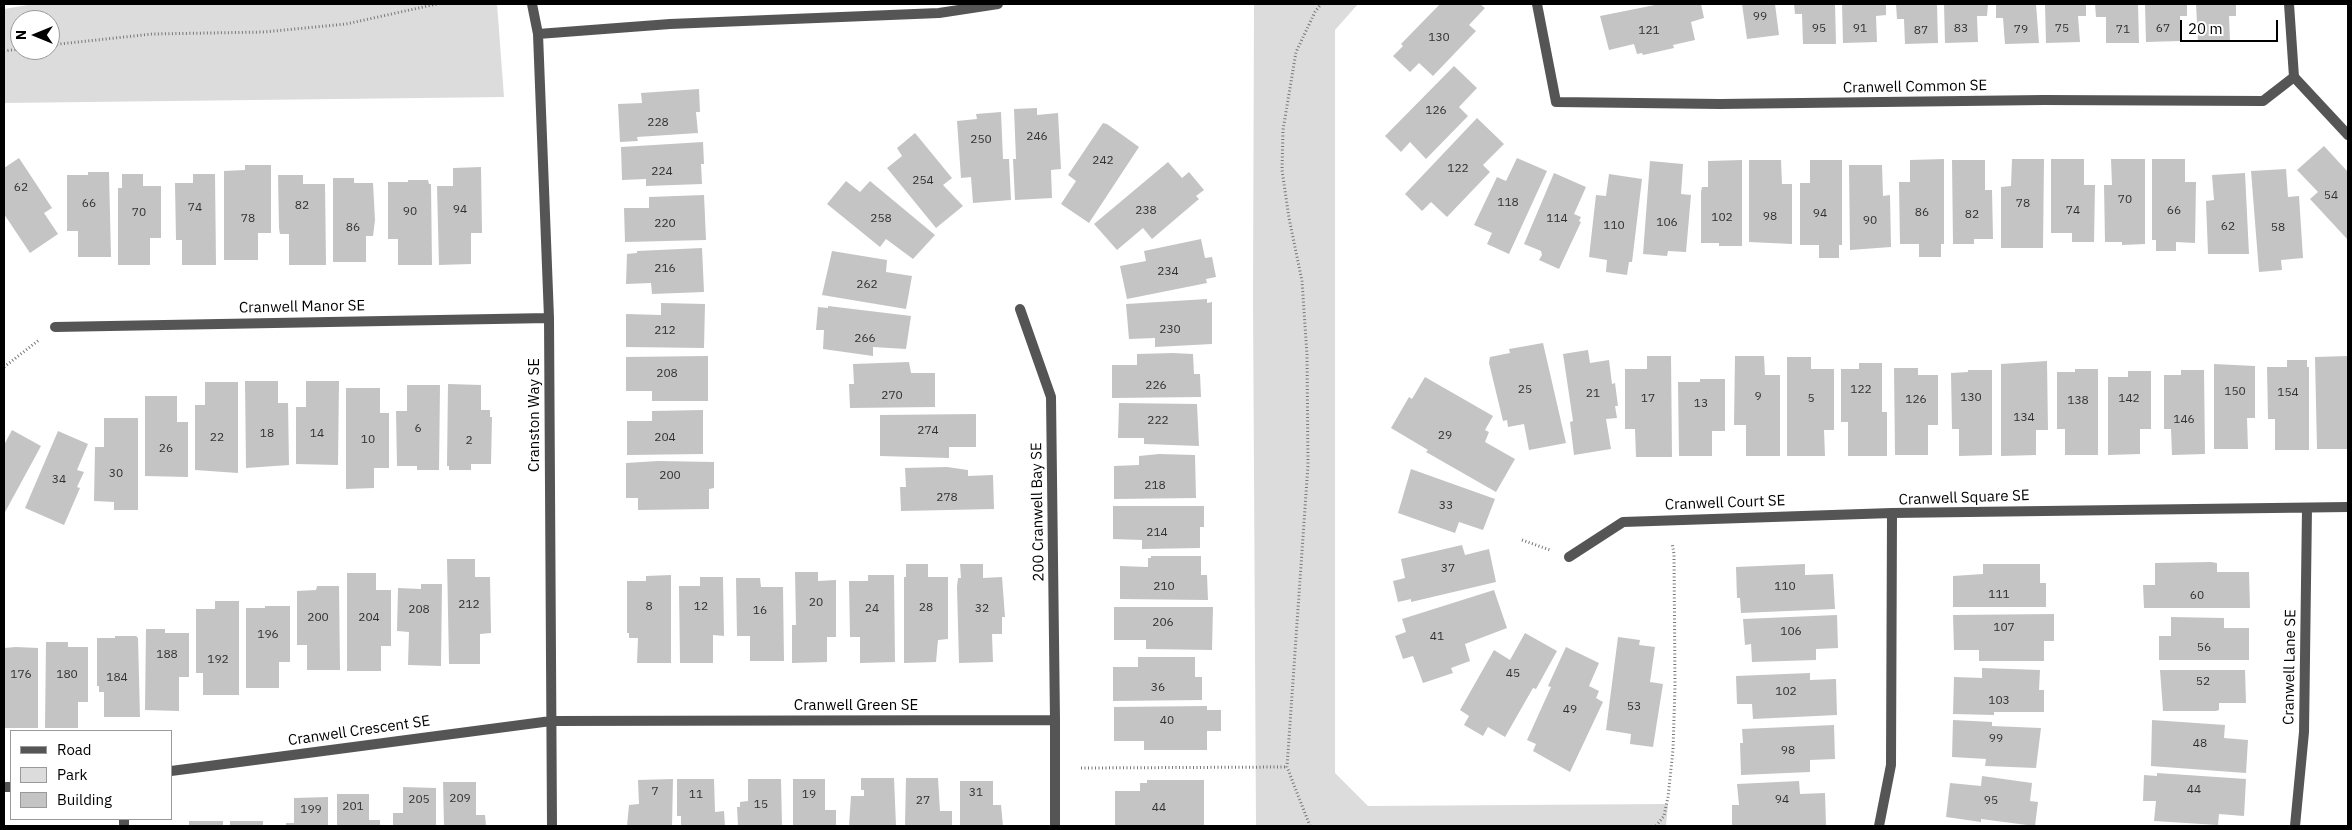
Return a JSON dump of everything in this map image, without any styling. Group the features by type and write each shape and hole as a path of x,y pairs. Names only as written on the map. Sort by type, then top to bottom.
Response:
{"street":[{"name":"Cranston Way SE","path":"532,4 538,34 549,318 552,826"},
{"path":"538,34 670,24 939,13 998,4"},
{"name":"Cranwell Common SE","path":"1537,4 1556,102 1720,104 2044,100 2263,101 2294,77"},
{"path":"2290,4 2294,77 2348,136"},
{"name":"200 Cranwell Bay SE","path":"1020,308 1051,397 1055,720"},
{"name":"Cranwell Manor SE","path":"55,327 549,318"},
{"name":"Cranwell Square SE","path":"1879,826 1891,766 1892,513 2348,507"},
{"name":"Cranwell Lane SE","path":"2295,826 2304,732 2307,508"},
{"name":"Cranwell Court SE","path":"1569,557 1623,522 1892,513"},
{"path":"1055,720 1055,826"},
{"name":"Cranwell Green SE","path":"551,721 1055,720"},
{"name":"Cranwell Crescent SE","path":"172,771 551,721"}],"path":[{"path":"60,44 152,34 264,32 346,24 437,4"},
{"path":"1310,826 1287,767 1308,465 1307,364 1302,281 1289,218 1282,170 1283,130 1296,52 1315,12 1321,4"},
{"path":"4,367 55,327"},
{"path":"1656,826 1664,816 1668,797 1675,704 1674,554 1668,520"},
{"path":"1522,540 1569,557"},
{"path":"1081,768 1287,767"}],"green space":[{"path":"34,4 497,4 504,97 4,103 4,9"},
{"path":"1254,4 1358,4 1335,30 1335,773 1368,806 1668,804 1666,826 1256,826 1253,299"}],"building":[{"path":"1440,4 1480,4 1485,8 1469,25 1476,31 1433,76 1419,63 1410,72 1393,56 1403,46 1401,44"},
{"path":"1660,4 1701,4 1704,18 1691,22 1695,40 1673,45 1674,48 1643,55 1642,53 1637,54 1634,44 1609,50 1600,16"},
{"path":"1742,4 1775,4 1779,35 1747,39"},
{"path":"1794,4 1835,4 1836,44 1803,44 1802,14 1795,14"},
{"path":"1842,4 1886,4 1886,15 1876,16 1877,42 1843,43"},
{"path":"1896,4 1937,4 1938,43 1905,44 1904,19 1897,19"},
{"path":"1944,4 1988,4 1987,16 1977,16 1978,42 1945,43"},
{"path":"1996,4 2036,4 2039,43 2005,44 2003,18 1996,18"},
{"path":"2045,4 2086,4 2086,16 2078,16 2080,42 2046,43"},
{"path":"2095,4 2138,4 2139,43 2106,43 2106,17 2096,17"},
{"path":"2145,4 2187,4 2187,16 2180,16 2181,41 2146,42"},
{"path":"2196,4 2236,4 2236,16 2229,16 2230,41 2198,42"},
{"path":"1454,66 1477,88 1459,107 1468,116 1426,159 1410,142 1401,152 1385,136"},
{"path":"699,89 700,112 696,112 698,133 637,137 638,141 620,142 618,104 642,103 641,93"},
{"path":"1037,108 1037,115 1058,113 1061,169 1051,170 1052,198 1015,200 1013,159 1016,159 1014,109"},
{"path":"1001,112 1003,159 1009,159 1011,200 973,203 971,177 961,178 957,121 977,119 976,114"},
{"path":"1477,118 1504,144 1483,165 1490,172 1447,217 1431,202 1422,211 1405,194"},
{"path":"1103,123 1139,147 1089,223 1061,204 1076,181 1068,175"},
{"path":"915,133 952,178 943,185 963,206 936,228 887,168 902,156 897,148"},
{"path":"703,142 704,164 701,164 702,184 646,186 646,179 622,180 621,147"},
{"path":"2324,146 2348,172 2348,240 2310,199 2318,192 2297,170"},
{"path":"19,158 52,208 44,213 58,234 30,253 4,214 4,168"},
{"path":"1517,158 1547,171 1509,254 1487,244 1492,233 1474,225 1497,177 1506,181"},
{"path":"1944,159 1944,244 1941,244 1941,257 1919,257 1919,244 1900,244 1899,182 1910,182 1910,160"},
{"path":"2012,159 2044,159 2043,248 2001,248 2001,187 2011,186"},
{"path":"2051,159 2084,159 2084,185 2095,185 2094,242 2072,242 2072,233 2051,233"},
{"path":"2111,159 2145,159 2145,244 2122,245 2122,242 2105,242 2104,185 2112,185"},
{"path":"2152,159 2185,159 2185,182 2196,182 2195,243 2176,242 2176,251 2156,251 2156,240 2152,240"},
{"path":"1742,160 1742,246 1719,246 1719,243 1701,243 1701,192 1702,187 1708,187 1708,161"},
{"path":"1749,160 1781,160 1782,184 1792,184 1792,244 1749,242"},
{"path":"1810,160 1842,160 1842,245 1839,245 1839,258 1819,258 1819,245 1800,245 1800,183 1810,183"},
{"path":"1952,160 1985,160 1985,190 1992,190 1993,239 1974,239 1974,244 1953,244"},
{"path":"1650,161 1683,164 1681,194 1691,195 1686,252 1668,251 1667,256 1643,254"},
{"path":"1168,162 1182,178 1189,172 1204,190 1196,196 1199,199 1152,239 1143,228 1117,250 1094,224"},
{"path":"245,165 271,165 271,233 258,233 258,260 224,260 224,171 245,170"},
{"path":"1849,165 1882,165 1883,196 1890,195 1891,247 1850,250"},
{"path":"481,167 482,233 471,233 471,264 439,265 437,186 453,186 453,168"},
{"path":"2286,169 2288,197 2299,196 2303,258 2281,260 2282,270 2259,272 2251,171"},
{"path":"88,172 109,172 111,257 78,257 78,231 67,231 67,175 88,175"},
{"path":"1554,173 1586,187 1574,214 1581,217 1579,221 1581,222 1559,269 1539,260 1542,255 1541,251 1524,244"},
{"path":"2245,173 2249,254 2208,254 2206,201 2214,200 2212,175"},
{"path":"122,174 143,174 143,186 161,186 161,238 150,238 150,265 118,265 118,188 122,188"},
{"path":"193,174 215,174 216,265 182,265 182,240 176,240 175,183 193,183"},
{"path":"1609,174 1642,179 1632,262 1629,262 1627,275 1606,272 1607,260 1589,257 1596,195 1606,196"},
{"path":"278,175 303,175 303,184 325,184 326,265 289,265 289,234 280,234 279,228"},
{"path":"333,178 354,178 354,183 373,183 375,220 373,236 366,236 366,262 333,262"},
{"path":"408,180 428,180 429,184 431,184 432,265 398,265 398,239 388,239 388,182 408,182"},
{"path":"846,181 860,192 870,181 935,235 913,259 886,239 880,247 827,204"},
{"path":"704,195 706,240 625,242 624,208 649,208 649,197"},
{"path":"1201,239 1205,258 1212,257 1216,277 1206,279 1207,283 1127,299 1120,266 1146,261 1144,251"},
{"path":"702,248 704,292 652,294 651,283 626,284 627,254 637,253 637,251"},
{"path":"832,251 887,260 886,272 912,276 906,309 822,295"},
{"path":"1207,299 1207,303 1212,302 1212,344 1155,347 1155,338 1129,339 1126,304"},
{"path":"661,303 705,304 704,348 626,347 626,314 661,315"},
{"path":"828,306 911,316 906,349 873,347 873,356 823,349 824,330 816,330 818,307 828,308"},
{"path":"1543,343 1566,443 1529,450 1524,424 1508,427 1507,420 1503,421 1489,363 1490,357 1510,353 1509,349"},
{"path":"1588,350 1590,363 1609,360 1612,384 1615,383 1618,406 1615,406 1617,418 1606,419 1611,449 1574,455 1570,422 1573,421 1563,354"},
{"path":"1137,354 1193,354 1194,374 1200,374 1201,397 1112,398 1112,365 1137,365"},
{"path":"708,356 708,401 652,401 652,391 626,391 626,357"},
{"path":"1647,356 1671,356 1672,457 1636,457 1635,429 1625,429 1625,369 1647,369"},
{"path":"1735,356 1764,356 1765,375 1780,375 1780,456 1746,456 1746,425 1734,425"},
{"path":"2348,356 2348,449 2317,449 2315,357"},
{"path":"1787,357 1811,357 1811,369 1834,369 1834,430 1824,430 1825,456 1787,456"},
{"path":"2287,360 2307,360 2307,367 2309,367 2309,450 2275,450 2275,419 2268,419 2267,367 2287,367"},
{"path":"2047,361 2048,430 2036,430 2036,455 2001,456 2001,364"},
{"path":"909,362 911,373 935,373 935,407 850,408 849,384 854,384 853,364"},
{"path":"1859,363 1882,363 1882,412 1887,412 1887,456 1848,456 1848,422 1841,422 1841,369 1859,369"},
{"path":"2214,364 2255,366 2255,418 2247,418 2248,449 2214,449"},
{"path":"1894,368 1918,368 1918,375 1938,375 1938,425 1928,425 1928,455 1895,455"},
{"path":"2075,369 2098,369 2098,455 2065,455 2065,429 2057,429 2057,372 2075,372"},
{"path":"1968,370 1992,370 1992,455 1959,456 1959,429 1952,429 1951,373 1968,372"},
{"path":"2181,370 2204,370 2205,454 2172,455 2171,429 2164,429 2164,375 2181,375"},
{"path":"2128,371 2151,371 2151,429 2140,429 2140,454 2108,455 2108,377 2128,377"},
{"path":"1425,377 1493,416 1485,430 1489,432 1485,442 1515,459 1496,492 1426,452 1428,450 1391,428 1409,397 1412,399"},
{"path":"1700,379 1725,379 1725,431 1712,431 1712,456 1679,456 1678,382 1700,382"},
{"path":"245,381 278,381 278,403 288,403 289,465 246,468"},
{"path":"306,381 339,381 338,465 296,464 296,407 306,407"},
{"path":"205,382 238,382 238,473 195,470 195,405 205,405"},
{"path":"448,384 481,385 481,410 490,410 490,417 492,417 491,464 471,464 471,470 449,470 449,466 447,466"},
{"path":"407,385 440,385 439,470 417,470 417,466 397,466 396,411 407,411"},
{"path":"346,388 380,388 380,413 389,413 389,468 374,468 374,488 346,489"},
{"path":"145,396 177,396 177,422 188,422 188,477 145,476"},
{"path":"1119,403 1197,404 1199,446 1144,444 1144,438 1118,438"},
{"path":"703,410 703,454 627,455 627,421 652,421 652,411"},
{"path":"976,414 976,447 949,447 949,458 880,456 880,415"},
{"path":"104,418 138,418 138,510 114,510 114,502 94,501 95,447 104,447"},
{"path":"12,430 41,446 4,514 4,445"},
{"path":"58,431 88,444 77,470 84,472 77,487 80,488 64,525 25,508"},
{"path":"1159,454 1195,455 1196,498 1114,499 1114,466 1139,465 1139,456"},
{"path":"658,461 714,462 714,488 709,489 709,509 638,510 638,498 626,498 626,463"},
{"path":"947,467 968,470 968,476 993,475 994,509 901,511 900,487 906,487 905,468"},
{"path":"1411,469 1495,499 1483,530 1459,522 1455,533 1398,513"},
{"path":"1113,506 1204,506 1204,527 1200,527 1200,548 1142,549 1142,540 1113,539"},
{"path":"1462,545 1465,555 1489,549 1496,582 1411,602 1411,599 1398,602 1393,581 1405,578 1401,559"},
{"path":"1151,556 1201,556 1201,575 1207,575 1208,600 1120,599 1120,566 1148,567 1148,558 1151,558"},
{"path":"447,559 475,559 475,577 490,577 491,633 480,634 480,664 449,664"},
{"path":"2155,563 2217,563 2217,572 2249,572 2250,608 2144,608 2143,585 2155,585"},
{"path":"906,564 928,564 928,577 948,577 948,639 938,640 936,662 904,663 904,577 906,577"},
{"path":"960,564 983,564 983,578 1002,577 1005,617 1002,617 1002,634 992,634 993,662 959,663 957,587 958,578 961,578"},
{"path":"1805,564 1805,575 1833,574 1835,609 1741,613 1740,598 1737,598 1736,567"},
{"path":"1983,564 2040,564 2040,583 2046,583 2046,607 1953,607 1953,576 1983,574"},
{"path":"795,572 818,572 818,581 836,580 836,637 827,637 827,662 792,663 792,625 796,625"},
{"path":"347,573 376,573 376,590 391,590 391,646 381,646 381,671 347,671"},
{"path":"671,575 671,663 637,663 638,638 629,638 629,633 627,633 627,581 646,581 646,576"},
{"path":"868,575 894,575 895,662 860,663 860,637 850,637 849,581 868,581"},
{"path":"700,577 723,577 724,636 713,635 713,663 680,663 679,586 700,586"},
{"path":"736,578 760,578 761,587 783,587 784,661 750,661 750,636 737,636"},
{"path":"421,584 442,584 441,666 408,665 409,632 397,631 398,588 421,589"},
{"path":"317,586 339,586 340,670 307,670 307,645 297,645 297,591 316,590"},
{"path":"1494,590 1507,628 1465,644 1470,661 1451,668 1453,673 1423,683 1413,656 1403,659 1395,636 1406,632 1402,619"},
{"path":"215,601 239,601 239,695 203,695 203,673 196,673 196,609 215,609"},
{"path":"265,606 290,606 290,662 279,662 279,688 246,688 246,608 265,608"},
{"path":"1114,607 1213,607 1212,650 1146,649 1146,640 1114,640"},
{"path":"2054,614 2054,641 2044,641 2044,661 1979,661 1979,650 1954,650 1953,615"},
{"path":"1837,615 1838,648 1816,649 1816,660 1752,662 1751,644 1745,645 1743,619"},
{"path":"2171,617 2224,618 2224,628 2249,628 2249,660 2159,660 2159,636 2171,636"},
{"path":"146,629 165,629 165,633 189,633 189,677 179,677 179,711 145,710"},
{"path":"1525,633 1557,651 1536,689 1533,688 1505,737 1488,727 1483,736 1464,725 1469,716 1460,710 1494,650 1510,660"},
{"path":"115,636 136,636 138,638 140,717 104,717 104,692 99,692 99,686 97,686 97,638 115,638"},
{"path":"1618,637 1640,640 1639,645 1655,647 1650,682 1663,684 1653,747 1630,744 1631,734 1606,730"},
{"path":"46,642 68,642 68,647 88,647 88,702 78,702 78,728 45,728"},
{"path":"1566,647 1599,663 1589,686 1599,691 1596,698 1603,702 1570,772 1533,751 1536,744 1527,740 1551,687 1548,686"},
{"path":"4,648 38,648 38,728 5,728"},
{"path":"1138,657 1195,657 1195,677 1202,677 1202,700 1113,701 1113,667 1138,667"},
{"path":"1982,668 2040,670 2039,690 2044,690 2044,712 1994,712 1994,715 1953,714 1954,677 1982,678"},
{"path":"2160,670 2245,670 2246,703 2219,703 2219,710 2216,711 2163,711"},
{"path":"1810,673 1810,680 1836,679 1837,715 1753,719 1752,704 1737,704 1736,676"},
{"path":"1207,706 1207,710 1221,710 1221,731 1207,731 1207,750 1144,750 1144,741 1114,741 1114,707"},
{"path":"1953,720 1992,722 1992,726 2041,728 2036,768 1985,766 1986,759 1952,757"},
{"path":"2152,720 2225,725 2224,738 2248,740 2246,773 2151,766"},
{"path":"1834,725 1835,759 1810,760 1810,772 1741,775 1740,743 1743,743 1742,729"},
{"path":"2157,773 2246,779 2244,816 2219,814 2218,825 2154,821 2156,801 2143,801 2144,775 2157,776"},
{"path":"1982,776 2032,783 2030,801 2038,802 2035,826 1981,819 1981,822 1946,817 1950,783 1981,786"},
{"path":"861,778 894,778 896,826 849,826 851,796 864,796 864,790 861,790"},
{"path":"906,778 938,778 940,811 952,811 952,826 905,826"},
{"path":"673,779 672,826 627,826 629,805 639,804 638,780"},
{"path":"677,779 714,779 715,812 724,811 725,826 681,826 681,816 677,816"},
{"path":"748,779 781,779 782,826 738,826 737,807 740,807 740,802 748,801"},
{"path":"793,779 825,779 825,810 836,810 836,826 793,826"},
{"path":"1147,780 1204,780 1204,825 1115,825 1115,791 1140,791 1140,783 1147,783"},
{"path":"960,781 993,781 993,805 1001,805 1003,826 960,826"},
{"path":"1799,781 1800,794 1825,793 1826,826 1732,826 1732,805 1739,805 1737,784"},
{"path":"443,782 476,782 476,815 485,815 486,826 444,826"},
{"path":"403,787 436,788 436,826 393,826 393,813 403,813"},
{"path":"337,794 369,794 369,820 380,820 380,826 337,826"},
{"path":"328,797 328,826 286,826 286,823 294,823 294,798"},
{"path":"189,821 223,821 223,826 189,826"},
{"path":"230,821 263,821 263,826 230,826"}]}
